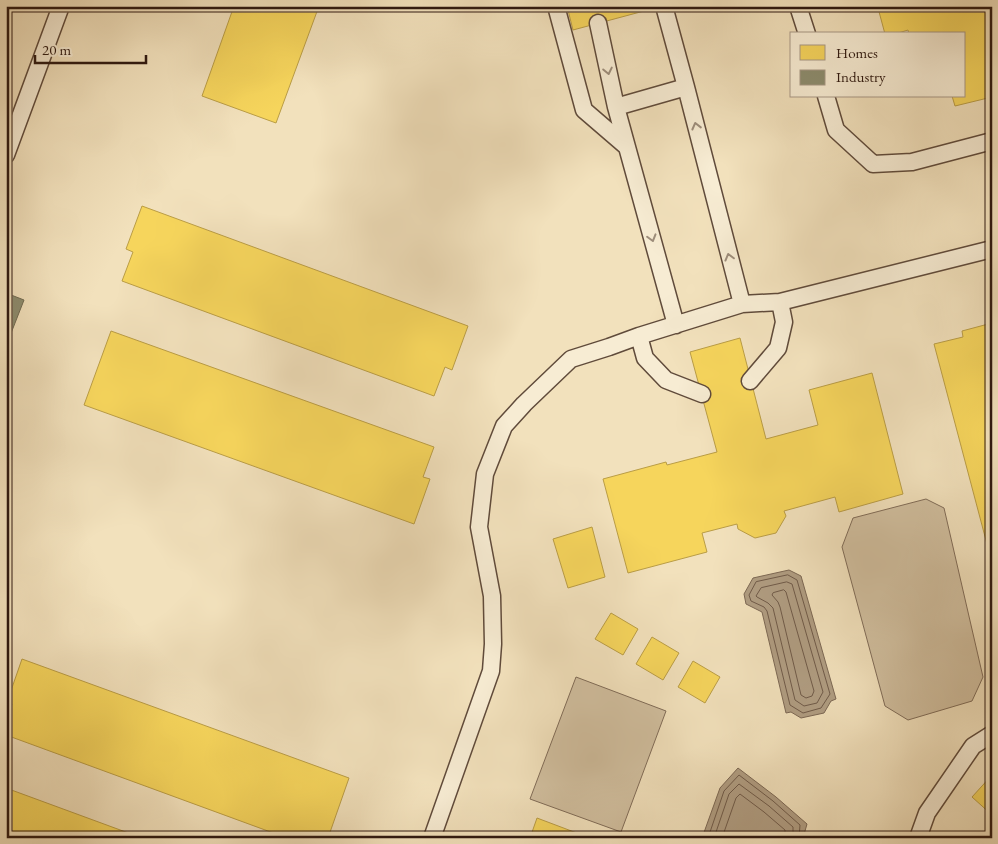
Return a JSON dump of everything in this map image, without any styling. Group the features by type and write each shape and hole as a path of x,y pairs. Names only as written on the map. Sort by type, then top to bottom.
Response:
{"lane":[{"path":"6,155 61,6"},
{"path":"556,6 584,110 627,147"},
{"path":"664,6 742,304"},
{"path":"798,6 806,32"},
{"path":"598,23 616,107 676,325"},
{"path":"616,107 686,87"},
{"path":"827,98 836,130 873,164 912,162 992,140"},
{"path":"432,838 492,671 492,596 479,527 485,474 504,426 524,404 572,360 638,336 742,304 780,302 992,249"},
{"path":"750,381 778,348 784,322 780,302"},
{"path":"638,336 645,358 666,380 702,394"},
{"path":"918,838 927,813 973,746 992,734"}],"shaded area":[{"path":"926,499 944,508 983,677 972,701 908,720 885,706 842,547 853,518"},
{"path":"576,677 666,711 621,832 530,799"}],"water":[{"path":"789,570 801,576 836,699 831,701 824,713 801,718 791,712 786,713 762,612 746,604 744,594 753,578"},
{"path":"738,768 807,824 803,838 702,838 720,788"}],"building: Homes":[{"path":"234,6 319,6 276,123 202,96"},
{"path":"567,6 643,6 644,11 573,30"},
{"path":"886,6 992,6 992,97 955,106 953,98 966,98 966,32 908,32 908,30 884,32 878,8"},
{"path":"142,206 468,326 452,370 445,367 434,396 122,281 133,252 126,249"},
{"path":"992,323 992,563 934,344 963,337 962,331"},
{"path":"111,331 434,447 423,477 430,479 414,524 84,405"},
{"path":"740,338 766,439 818,425 809,390 872,373 903,494 839,512 835,497 784,511 786,516 776,533 755,538 738,529 737,524 702,533 707,552 628,573 603,479 666,462 667,465 717,452 690,352"},
{"path":"592,527 605,577 568,588 553,539"},
{"path":"611,613 638,629 623,655 595,639"},
{"path":"652,637 679,653 663,680 636,664"},
{"path":"22,659 349,778 328,838 287,838 6,735 6,719 12,704 7,702"},
{"path":"693,661 720,677 705,703 678,687"},
{"path":"992,775 992,815 972,797"},
{"path":"6,788 142,838 6,838"},
{"path":"537,818 590,838 530,838"}],"building: Industry":[{"path":"6,293 24,300 6,346"}]}
